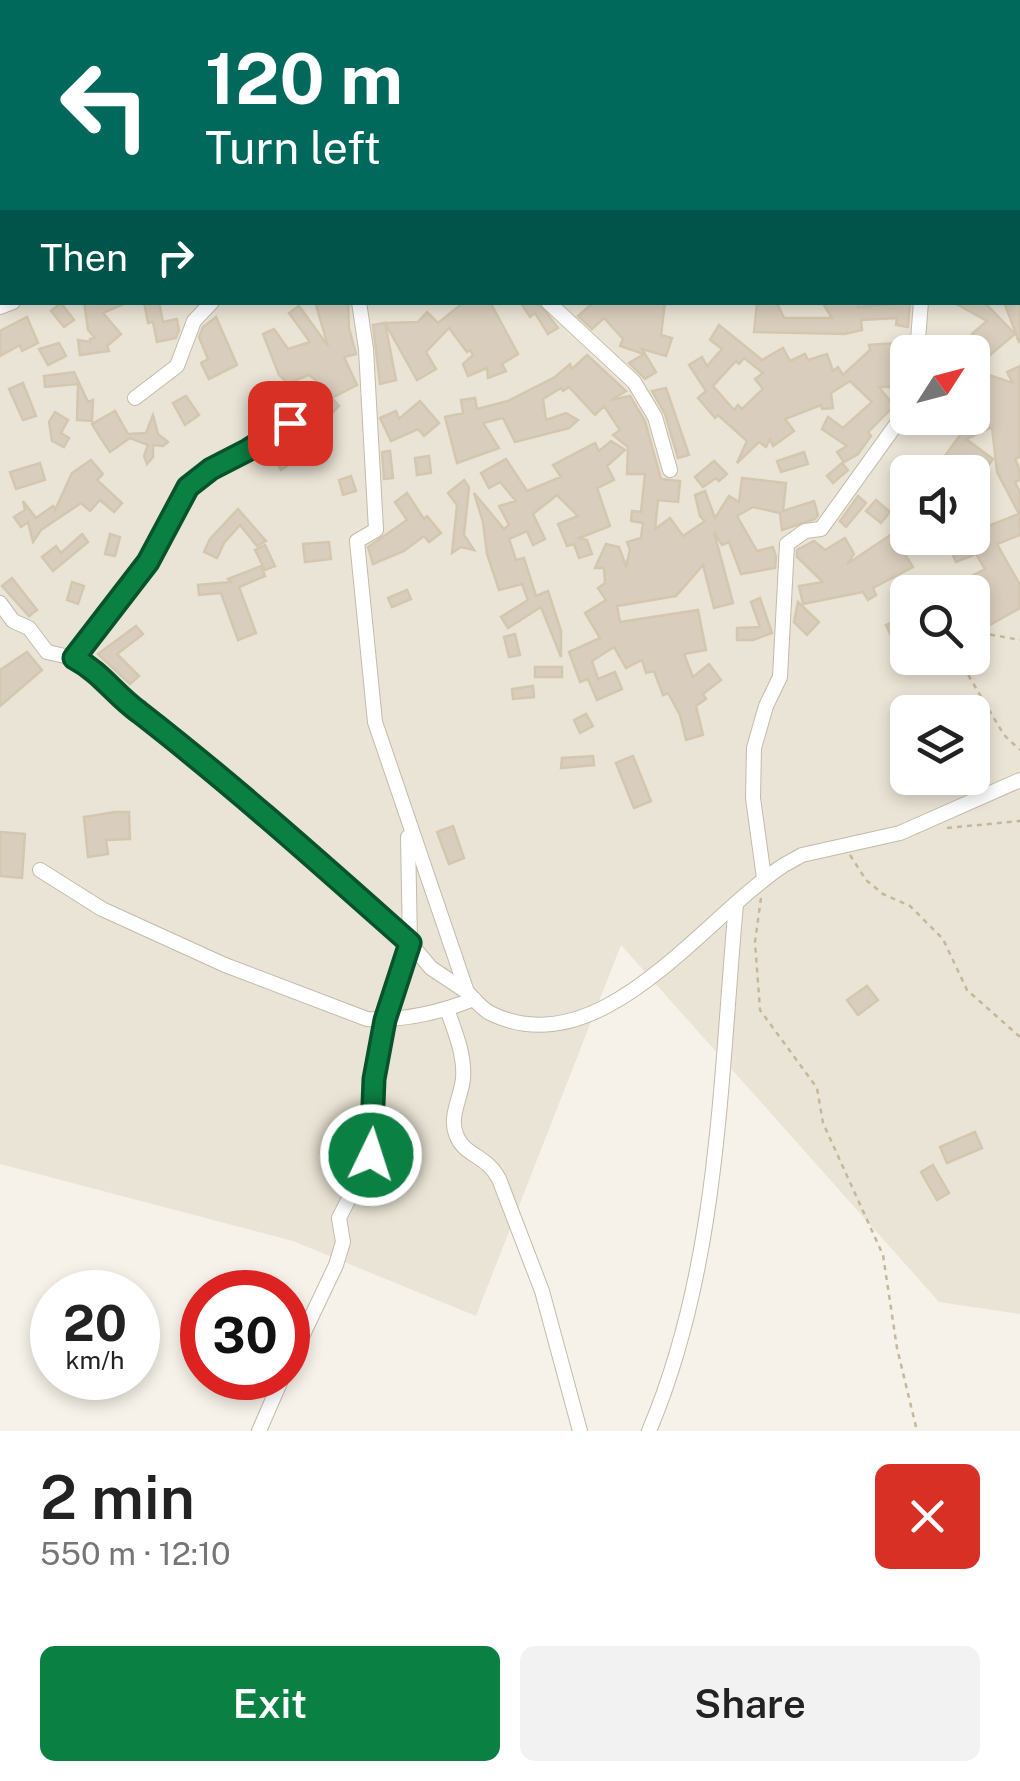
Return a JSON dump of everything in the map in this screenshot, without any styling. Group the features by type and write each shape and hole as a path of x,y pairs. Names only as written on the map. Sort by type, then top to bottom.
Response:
{"street":[{"path":"136,398 177,366 194,321 209,305"},
{"path":"359,305 366,349 376,530 356,541 375,722 471,996"},
{"path":"551,305 634,382 659,427 670,470"},
{"path":"918,335 921,305"},
{"path":"74,658 148,562 188,487 211,469 290,423"},
{"path":"764,878 753,798 754,748 766,706 780,677 787,544 805,531 821,529 890,433"},
{"path":"0,602 14,621 29,628 47,652 74,658 98,671 124,701 208,765 410,943 431,968 487,1012 528,1026 571,1023 622,998 764,878 802,856 900,833 1020,780"},
{"path":"310,1320 343,1242 339,1218 371,1155 374,1079 385,1020 410,943 408,822"},
{"path":"40,870 102,909 225,965 367,1019 385,1020 447,1009 471,996"},
{"path":"649,1431 671,1379 696,1280 711,1175 736,904"},
{"path":"447,1009 461,1048 464,1075 454,1132 471,1154 493,1166 499,1179 542,1292 580,1431"},
{"path":"259,1431 272,1400"}],"path":[{"path":"990,633 1020,640"},
{"path":"968,675 1004,735 1020,750"},
{"path":"934,829 1020,821"},
{"path":"844,846 866,880 883,894 910,906 944,939 966,990 1020,1036"},
{"path":"764,878 755,942 760,1010 817,1088 823,1123 883,1254 898,1348 917,1431"}],"shaded area":[{"path":"0,305 1020,305 1020,1314 939,1302 621,945 476,1316 293,1241 0,1164"}],"building":[{"path":"63,305 74,320 64,327 51,311"},
{"path":"84,305 121,305 103,313 121,334 107,346 109,351 80,355 78,340 90,342 95,338 88,330"},
{"path":"145,305 160,305 163,322 177,319 179,330 176,338 157,342 153,322 148,323"},
{"path":"316,305 348,305 356,354 344,357 357,385 332,398 339,406 326,419 310,404 325,387 309,375 288,383 279,375 263,334 274,329 288,349 310,342 289,313 299,306 328,346"},
{"path":"460,305 492,305 518,354 502,364 506,371 488,378 487,368 468,376 463,364 473,355 449,328 426,352 436,369 417,380 385,323 418,322 427,312 438,323"},
{"path":"522,305 540,305 558,328 548,334 535,313 530,317"},
{"path":"591,305 665,305 661,335 672,338 666,356 642,349 656,372 645,379 629,363 644,354 620,346 623,339 604,318 592,329 578,316"},
{"path":"757,305 778,305 784,318 832,318 824,305 910,305 908,327 896,325 897,318 861,320 862,330 845,334 754,332"},
{"path":"958,305 987,305 1015,334 990,355 990,335 972,334 987,321"},
{"path":"1005,305 1020,305 1019,342"},
{"path":"27,317 38,343 22,351 20,345 0,356 0,331"},
{"path":"216,317 237,365 209,379 201,363 208,359 199,337 203,327"},
{"path":"385,323 396,380 380,384 373,325"},
{"path":"719,325 762,360 783,348 790,361 805,354 808,360 827,354 833,371 838,367 843,375 870,350 869,345 890,343 890,387 879,387 890,401 890,410 868,432 871,436 858,454 844,462 837,452 847,446 822,429 828,417 843,428 872,402 850,381 831,393 833,408 822,409 821,405 785,419 794,431 773,446 770,439 766,447 759,442 737,463 747,441 718,415 715,418 698,398 706,391 689,365 702,357 707,366 722,349 710,340","holes":["744,358 763,373 755,379 763,389 742,409 738,405 734,410 713,386 736,361 739,364"]},
{"path":"59,343 66,356 48,365 39,349"},
{"path":"587,355 626,391 611,400 630,396 645,421 661,479 680,481 678,502 658,500 655,529 670,518 683,536 705,521 695,495 705,491 715,518 729,496 739,502 742,478 786,483 783,511 814,501 818,515 782,530 780,513 753,507 737,516 757,551 773,547 776,557 775,568 741,574 729,542 722,545 714,532 733,603 714,608 703,565 676,596 617,606 620,622 698,610 706,650 684,654 693,677 709,664 721,680 703,694 706,699 696,706 703,735 686,740 680,715 668,693 663,695 654,671 646,673 642,660 626,668 614,647 592,661 598,679 615,672 622,689 597,700 588,679 580,682 569,652 600,638 585,613 606,600 598,588 605,583 604,568 595,568 606,544 619,547 626,566 630,550 627,542 641,538 643,523 631,521 632,511 641,512 645,474 627,474 628,447 613,435 620,430 604,406 595,415 569,387 563,391 561,388 543,399 546,420 566,413 578,420 569,428 515,442 503,418 483,423 499,448 457,463 445,417 463,413 461,400 475,398 477,409 508,401 555,377 570,364 572,369"},
{"path":"1020,366 1020,457 1015,459 1020,480 1015,482 1020,493 1020,535 997,544 1020,585 1020,608 990,625 990,575 974,575 985,569 977,555 990,555 990,525 1019,514 997,472 990,428 990,375 1013,383 1007,372"},
{"path":"74,372 88,402 93,400 92,421 77,420 78,384 45,387 44,376"},
{"path":"23,383 36,416 23,420 9,389"},
{"path":"281,385 290,405 277,411 268,390"},
{"path":"666,388 689,455 678,458 665,414 652,391"},
{"path":"186,396 199,415 185,425 173,403"},
{"path":"420,401 439,423 424,436 418,429 391,441 380,418 396,411 399,419"},
{"path":"115,411 128,434 146,433 153,415 158,434 168,442 153,445 153,457 147,464 144,456 148,445 130,438 110,452 92,424"},
{"path":"55,412 68,420 61,433 69,438 64,447 52,441 49,422"},
{"path":"960,435 975,435 966,439 988,455 946,455"},
{"path":"288,437 298,451 313,443 316,447 281,470 276,461 289,455 280,443"},
{"path":"611,441 625,450 607,466 614,480 597,488 610,526 579,538 587,540 592,554 579,558 574,544 567,546 558,524 578,516 557,495 533,514 545,539 533,545 527,531 509,539 516,560 524,558 536,596 548,591 561,631 561,657 541,607 508,628 501,617 528,600 522,584 499,590 474,493 504,529 509,525 499,506 516,501 500,482 489,488 481,473 506,459 527,491 561,477 553,465 595,443 599,451"},
{"path":"390,451 393,478 384,479 382,452"},
{"path":"804,452 808,464 781,472 777,461"},
{"path":"429,456 431,473 417,475 415,458"},
{"path":"91,460 103,474 97,480 122,503 114,512 100,500 90,511 81,503 41,530 33,542 28,522 21,527 14,517 25,510 23,501 36,518 53,506 55,510 72,473"},
{"path":"714,461 727,474 703,487 695,477"},
{"path":"40,463 45,480 16,489 10,472"},
{"path":"842,463 848,470 833,483 827,476"},
{"path":"351,476 356,491 343,495 339,480"},
{"path":"464,480 469,487 464,535 474,550 461,547 452,553 457,505 448,493"},
{"path":"407,493 424,519 427,516 441,533 429,542 424,536 404,551 373,564 368,547 407,520 395,502"},
{"path":"858,496 866,503 846,527 840,521"},
{"path":"876,500 890,512 881,523 866,511"},
{"path":"238,509 266,541 257,546 240,525 217,558 204,552 210,539"},
{"path":"82,534 88,542 53,571 42,557 56,546 61,553"},
{"path":"110,534 120,537 115,556 105,554"},
{"path":"890,535 890,555 905,555 913,567 890,575 890,579 873,588 876,595 868,600 863,592 803,604 799,586 823,582 797,557 797,550 814,541 825,550 845,538 854,554 847,564"},
{"path":"329,542 331,559 305,562 303,544"},
{"path":"265,545 275,566 265,570 255,550"},
{"path":"953,555 974,555 956,562"},
{"path":"261,566 265,576 239,587 256,633 238,640 221,593 199,595 198,585 231,582 228,579"},
{"path":"12,578 37,610 29,616 2,586"},
{"path":"72,582 84,586 78,604 67,600"},
{"path":"407,590 411,599 392,607 388,598"},
{"path":"760,598 772,633 753,640 737,640 737,628 760,627 751,602"},
{"path":"798,602 819,622 807,635 794,622"},
{"path":"136,626 143,634 117,654 139,676 130,684 98,654"},
{"path":"515,634 520,655 509,657 504,637"},
{"path":"27,652 42,670 0,706 0,670"},
{"path":"535,667 562,667 562,677 535,677"},
{"path":"533,686 534,697 513,699 512,689"},
{"path":"586,714 593,726 580,733 574,720"},
{"path":"593,756 594,765 561,768 562,758"},
{"path":"633,756 651,801 634,808 616,763"},
{"path":"129,812 130,839 106,840 108,854 88,857 84,817"},
{"path":"453,826 464,858 449,864 437,832"},
{"path":"0,832 25,834 22,878 0,876"},
{"path":"867,986 878,1000 858,1015 847,1000"},
{"path":"975,1132 982,1148 947,1163 940,1147"},
{"path":"933,1165 949,1193 937,1200 921,1172"}],"route":[{"path":"290,423 211,469 188,487 148,562 74,658 98,671 124,701 208,765 410,943 385,1020 374,1079 371,1155"}]}
